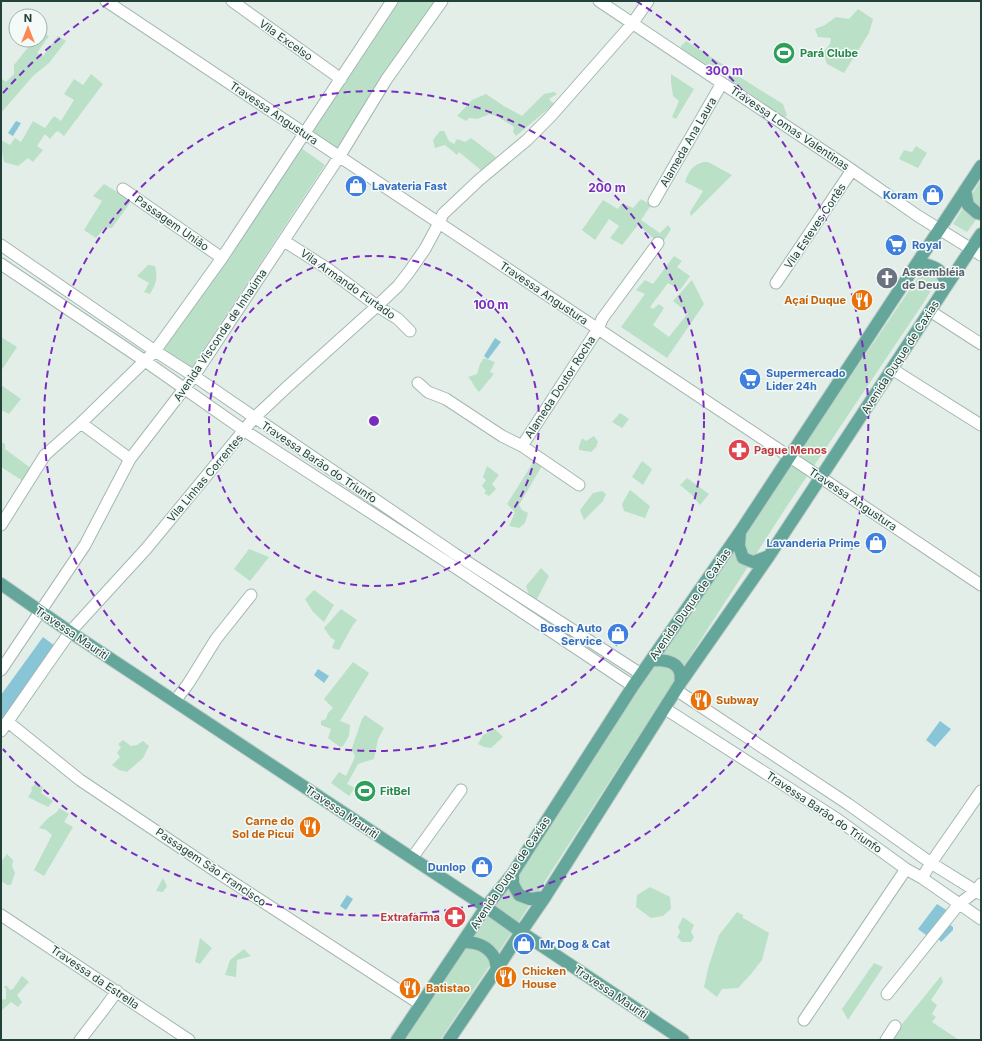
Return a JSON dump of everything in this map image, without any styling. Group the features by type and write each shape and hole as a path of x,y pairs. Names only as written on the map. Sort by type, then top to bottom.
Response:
{"main road":[{"name":"Avenida Duque de Caxias","path":"396,1040 464,942 486,907 513,873 633,686 740,532 981,166"},
{"path":"965,190 968,204 977,213 981,214"},
{"name":"Avenida Duque de Caxias","path":"449,1040 498,970 521,932 546,897 678,686 769,556 947,285 976,252 981,234"},
{"path":"912,271 924,264 935,267 942,274 947,285"},
{"path":"740,532 739,546 743,558 754,562 769,556"},
{"name":"Travessa Mauriti","path":"1,584 683,1040"},
{"path":"652,660 661,660 672,663 680,671 678,686"},
{"path":"513,873 513,884 519,895 530,899 546,897"},
{"path":"464,942 475,942 486,947 494,957 498,970"}],"street":[{"name":"Travessa Angustura","path":"106,1 981,585"},
{"name":"Vila Excelso","path":"232,1 341,78"},
{"name":"Avenida Visconde de Inhaúma","path":"1,670 85,544 130,459 194,376 339,157 386,80 442,1"},
{"name":"Travessa Lomas Valentinas","path":"599,1 852,170 918,216 976,252"},
{"name":"Vila Linhas Correntes","path":"68,630 146,549 245,431 254,418 398,286 424,249 443,214 484,175 526,140 550,117 632,24 648,1"},
{"path":"1,525 45,454 81,423 151,355 222,258 305,134 387,3"},
{"name":"Alameda Ana Laura","path":"654,201 722,84"},
{"name":"Vila Esteves Cortês","path":"776,283 852,170"},
{"name":"Passagem União","path":"123,189 222,258"},
{"name":"Vila Armando Furtado","path":"284,241 328,269 377,306 398,319 410,330"},
{"name":"Alameda Doutor Rocha","path":"522,446 598,328 602,319 658,243"},
{"name":"Travessa Barão do Triunfo","path":"1,245 151,355 184,389 435,559 453,559 504,604 633,686"},
{"name":"Travessa Barão do Triunfo","path":"1,264 151,355 194,376 453,559 641,674"},
{"path":"930,311 981,344"},
{"path":"892,368 981,425"},
{"name":"Alameda Doutor Rocha","path":"418,383 428,392 446,399 502,436 522,446 579,485"},
{"path":"81,423 130,459"},
{"path":"175,701 188,684 216,639 251,595"},
{"path":"1,731 68,630"},
{"name":"Travessa Barão do Triunfo","path":"678,686 931,863 979,890"},
{"name":"Travessa Barão do Triunfo","path":"664,708 837,819 906,869 922,878 981,920"},
{"name":"Passagem São Francisco","path":"8,722 80,780 223,876 420,1004"},
{"path":"412,858 462,790"},
{"path":"922,878 981,791"},
{"path":"837,819 848,804"},
{"path":"804,1020 906,869"},
{"path":"887,994 959,904 979,890"},
{"name":"Travessa da Estrella","path":"1,915 189,1040"},
{"path":"80,1040 116,991"},
{"path":"886,1040 895,1026"}],"green space":[{"path":"396,1 439,1 339,151 310,131"},
{"path":"858,9 873,19 869,33 844,73 827,64 823,52 830,44 831,38 818,37 815,29 825,25 836,17 849,19"},
{"path":"58,36 66,41 49,63 33,76 1,113 1,78 6,82 14,74 14,65 28,48 41,48 37,53 43,56"},
{"path":"686,41 724,65 722,70 713,67 708,69 680,52 681,46"},
{"path":"91,74 103,84 64,136 58,131 50,139 45,134 37,146 43,150 33,162 28,158 18,166 4,162 2,152 1,153 1,140 10,145 15,138 21,142 33,121 45,128 54,116 61,121 74,100 64,94 74,79 83,85"},
{"path":"671,74 694,89 676,119 672,117 679,101 673,96"},
{"path":"735,74 783,104 787,115 784,118 728,84 728,78"},
{"path":"554,92 557,94 549,99 554,104 516,136 513,132 514,127 490,114 477,119 469,118 466,121 457,116 472,100 486,94 522,116 544,94"},
{"path":"440,131 444,131 449,141 454,144 457,139 465,142 471,138 496,157 482,171 459,152 457,155 445,145 435,148 433,140"},
{"path":"916,146 927,153 918,168 899,159 904,150 912,152"},
{"path":"301,148 325,165 190,370 160,351"},
{"path":"704,162 708,162 732,175 691,216 690,212 703,191 685,182 692,169"},
{"path":"981,180 981,213 967,232 953,224"},
{"path":"104,184 129,199 130,203 112,228 105,227 96,238 84,230 102,201 93,196"},
{"path":"641,199 651,205 641,220 660,233 668,225 671,229 661,245 638,225 622,245 610,238 619,226 609,219 595,240 582,230 603,200 618,209 622,203 633,208"},
{"path":"674,256 682,261 677,267 690,276 680,290 668,283 650,307 653,309 659,304 664,308 653,325 669,337 688,313 673,301 692,280 704,304 667,358 621,327 645,294 636,290 645,280 653,284"},
{"path":"148,265 155,266 156,274 155,284 150,294 144,292 149,283 137,276"},
{"path":"923,270 938,279 924,302 787,506 518,923 440,1040 405,1040 635,694"},
{"path":"1,337 17,347 1,371"},
{"path":"484,358 495,362 490,372 494,374 479,392 468,377 477,374 480,364"},
{"path":"1,385 21,399 9,414 1,410"},
{"path":"620,413 629,419 622,428 612,422"},
{"path":"594,436 598,442 596,447 591,452 579,450 582,438 586,441"},
{"path":"1,442 5,444 5,449 32,469 23,481 1,467"},
{"path":"534,461 543,464 519,505 522,510 528,513 525,523 519,528 509,526 515,512 507,504"},
{"path":"642,461 652,469 643,485 632,477"},
{"path":"487,466 499,475 492,484 496,489 489,496 484,493 486,491 482,486 486,480 483,477"},
{"path":"687,478 709,494 700,505 691,494 680,485"},
{"path":"630,490 650,506 645,518 624,511 622,504"},
{"path":"602,491 606,494 603,501 584,520 580,510 593,493"},
{"path":"249,549 269,557 250,581 234,569"},
{"path":"541,568 549,576 537,599 530,598 526,586"},
{"path":"314,590 334,605 324,622 313,612 305,599"},
{"path":"341,609 357,620 339,650 332,648 335,640 331,638 324,628"},
{"path":"353,662 369,673 340,721 350,725 349,736 343,746 340,747 328,738 331,729 321,725 321,721 326,719 328,713 333,708 324,699"},
{"path":"365,715 384,728 378,739 374,759 358,764 347,784 355,788 349,796 331,783 339,772 346,776 355,757 352,748 362,719"},
{"path":"495,729 503,737 491,748 478,744 483,735"},
{"path":"123,740 131,746 137,745 143,741 149,746 143,758 127,772 119,770 112,765 120,757 117,753 121,747 118,744"},
{"path":"36,783 43,787 41,793 53,801 48,807 28,797 32,791 31,788"},
{"path":"59,808 69,814 64,822 73,827 44,876 34,870 52,835 46,830 39,828 48,818 57,812"},
{"path":"7,854 13,860 12,866 15,873 11,885 7,885 1,881 1,862"},
{"path":"163,878 167,886 163,892 156,891"},
{"path":"650,887 670,897 671,909 663,916 651,918 636,907 637,895"},
{"path":"737,912 743,915 743,918 769,933 762,960 751,974 738,988 722,989 717,997 704,987 709,965 719,935"},
{"path":"683,917 694,925 691,932 694,937 691,942 682,942 677,937 680,932 678,927"},
{"path":"200,938 212,948 200,964 195,962"},
{"path":"244,949 251,956 237,960 236,977 225,975 230,960"},
{"path":"874,963 883,967 848,1020 842,1009"},
{"path":"22,976 29,982 17,995 22,1002 18,1007 11,1002 1,1011 1,1000 6,999 6,989 4,987 7,986 10,990 13,989"},
{"path":"941,976 943,982 931,1000 937,1005 932,1014 936,1017 932,1022 959,1040 891,1040 902,1024"}],"water":[{"path":"16,121 21,123 13,136 8,133"},
{"path":"495,338 501,342 488,359 484,356"},
{"path":"43,637 55,646 1,723 1,695"},
{"path":"318,669 329,676 324,683 314,675"},
{"path":"940,721 951,729 935,747 926,740"},
{"path":"347,895 353,899 346,910 340,906"},
{"path":"937,904 948,911 933,931 926,935 918,929"},
{"path":"949,924 953,927 953,930 941,942 937,937"}],"place":[{"name":"Pará Clube","path":"784,53"},
{"name":"Lavateria Fast","path":"356,186"},
{"name":"Koram","path":"933,195"},
{"name":"Royal","path":"896,245"},
{"name":"Assembléia de Deus","path":"887,278"},
{"name":"Açaí Duque","path":"862,300"},
{"name":"Supermercado Lider 24h","path":"750,379"},
{"name":"Pague Menos","path":"739,450"},
{"name":"Lavanderia Prime","path":"876,543"},
{"name":"Bosch Auto Service","path":"618,634"},
{"name":"Subway","path":"701,700"},
{"name":"FitBel","path":"365,791"},
{"name":"Carne do Sol de Picuí","path":"310,827"},
{"name":"Dunlop","path":"482,867"},
{"name":"Extrafarma","path":"455,917"},
{"name":"Mr Dog & Cat","path":"524,944"},
{"name":"Chicken House","path":"506,977"},
{"name":"Batistao","path":"410,988"}]}
